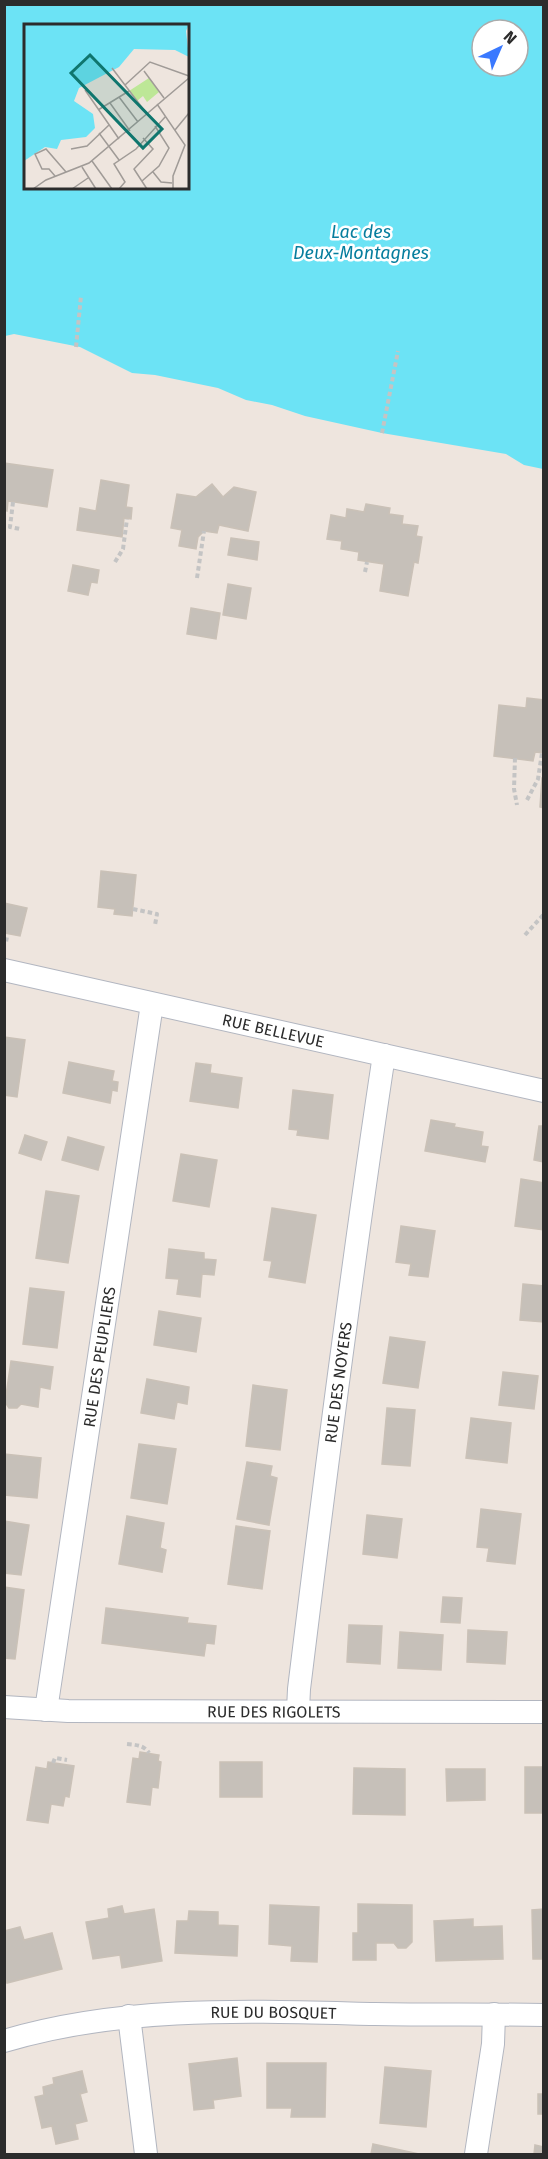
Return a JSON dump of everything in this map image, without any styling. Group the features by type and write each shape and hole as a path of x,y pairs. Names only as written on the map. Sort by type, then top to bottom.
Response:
{"street":[{"name":"RUE BELLEVUE","path":"4,970 543,1091"},
{"name":"RUE DES PEUPLIERS","path":"46,1710 152,1004"},
{"name":"RUE DES NOYERS","path":"298,1710 328,1445 384,1056"},
{"name":"RUE DES RIGOLETS","path":"4,1707 46,1710 543,1712"},
{"name":"RUE DU BOSQUET","path":"4,2042 85,2022 129,2016 203,2012 543,2015"},
{"path":"476,2154 493,2044 494,2014"},
{"path":"129,2016 146,2154"}],"path":[{"path":"75,347 81,296"},
{"path":"382,433 398,351"},
{"path":"14,502 10,527 20,529"},
{"path":"116,561 123,549 127,519"},
{"path":"197,578 204,531"},
{"path":"365,572 367,562"},
{"path":"527,800 538,779 542,753"},
{"path":"515,759 514,789 517,805"},
{"path":"133,909 157,914 155,925"},
{"path":"525,935 543,914"},
{"path":"127,1744 146,1748 149,1754"},
{"path":"53,1763 55,1758 67,1760"}],"water":[{"name":"Lac des Deux-Montagnes","path":"5,4 543,5 543,469 524,465 506,454 382,433 246,400 218,388 155,375 132,373 80,347 14,334 5,336"}],"building":[{"path":"4,463 53,470 47,507 8,501 7,511 4,510"},
{"path":"101,480 129,485 126,507 132,508 131,519 124,518 122,537 77,530 80,508 96,511"},
{"path":"212,484 223,497 234,487 256,492 248,531 219,525 217,533 204,531 198,537 196,549 179,546 182,530 171,528 177,494 196,497"},
{"path":"366,504 390,508 389,514 403,516 402,524 418,526 416,536 422,537 418,563 414,562 408,596 380,591 384,564 358,560 359,552 341,549 342,541 327,539 331,515 346,518 347,509 364,512"},
{"path":"231,538 259,542 257,560 228,555"},
{"path":"73,565 99,570 97,583 91,582 88,595 68,591"},
{"path":"228,584 251,588 246,619 223,615"},
{"path":"191,608 220,613 216,639 187,634"},
{"path":"527,698 544,700 544,753 535,752 533,761 494,756 499,705 526,708"},
{"path":"542,778 544,778 544,808 540,807"},
{"path":"101,871 136,875 132,916 114,914 115,909 98,907"},
{"path":"4,903 27,908 20,936 4,933"},
{"path":"4,1037 25,1040 17,1097 4,1095"},
{"path":"69,1062 114,1071 112,1081 118,1082 117,1091 112,1090 110,1103 63,1093"},
{"path":"196,1063 211,1065 210,1073 242,1078 238,1108 190,1101"},
{"path":"293,1090 333,1095 328,1139 297,1135 298,1130 289,1129"},
{"path":"431,1120 483,1132 481,1146 488,1147 485,1162 425,1151"},
{"path":"539,1126 544,1126 544,1162 534,1160"},
{"path":"25,1135 47,1142 41,1160 19,1153"},
{"path":"68,1137 104,1147 98,1170 62,1160"},
{"path":"181,1154 217,1160 209,1207 173,1201"},
{"path":"521,1179 544,1183 544,1230 515,1226"},
{"path":"46,1191 79,1196 68,1263 36,1258"},
{"path":"272,1208 316,1215 305,1283 269,1277 272,1261 264,1260"},
{"path":"401,1226 435,1231 428,1277 409,1275 411,1264 396,1262"},
{"path":"169,1249 204,1253 204,1259 216,1260 214,1275 202,1274 200,1297 177,1294 179,1279 166,1278"},
{"path":"523,1284 544,1286 544,1322 520,1320"},
{"path":"30,1288 64,1292 57,1348 23,1344"},
{"path":"159,1311 201,1318 196,1352 154,1345"},
{"path":"390,1337 425,1342 418,1388 383,1383"},
{"path":"11,1361 53,1367 50,1389 40,1387 38,1407 21,1404 17,1408 9,1408 5,1402"},
{"path":"503,1372 538,1376 534,1409 499,1405"},
{"path":"147,1379 189,1387 187,1404 177,1402 174,1419 141,1413"},
{"path":"253,1385 287,1390 280,1450 246,1446"},
{"path":"387,1408 415,1410 410,1466 382,1464"},
{"path":"471,1418 511,1423 507,1463 466,1458"},
{"path":"139,1444 176,1449 167,1504 131,1498"},
{"path":"4,1454 41,1458 37,1498 4,1495"},
{"path":"247,1462 272,1466 270,1476 277,1478 269,1525 237,1519"},
{"path":"481,1509 521,1514 515,1564 487,1561 489,1548 477,1547"},
{"path":"367,1515 402,1519 397,1558 363,1554"},
{"path":"127,1516 164,1523 160,1548 166,1550 162,1572 119,1564"},
{"path":"4,1521 29,1525 21,1575 4,1573"},
{"path":"236,1526 270,1531 262,1589 228,1584"},
{"path":"4,1587 24,1590 15,1659 4,1658"},
{"path":"443,1597 462,1598 460,1623 441,1622"},
{"path":"106,1608 188,1618 187,1623 216,1626 214,1644 206,1643 204,1656 102,1643"},
{"path":"349,1625 382,1626 380,1664 347,1662"},
{"path":"468,1630 507,1632 505,1664 467,1662"},
{"path":"400,1632 443,1635 441,1670 398,1668"},
{"path":"140,1752 159,1755 158,1761 161,1762 158,1788 152,1787 150,1805 127,1802 133,1758 139,1759"},
{"path":"48,1762 74,1766 69,1797 65,1796 63,1806 51,1804 48,1823 27,1820 36,1767 47,1769"},
{"path":"220,1762 262,1762 262,1797 220,1797"},
{"path":"525,1767 544,1767 544,1813 525,1813"},
{"path":"354,1768 405,1769 405,1815 353,1814"},
{"path":"446,1769 485,1769 485,1800 447,1801"},
{"path":"358,1904 412,1905 412,1942 406,1948 398,1948 394,1943 376,1943 376,1960 353,1960 353,1933 358,1933"},
{"path":"270,1905 319,1907 317,1962 291,1961 292,1946 269,1944"},
{"path":"122,1906 124,1914 154,1909 162,1961 122,1968 120,1955 93,1959 86,1922 109,1918 108,1909"},
{"path":"544,1909 544,1959 533,1959 532,1910"},
{"path":"189,1911 218,1912 218,1925 238,1926 237,1956 175,1953 177,1921 188,1921"},
{"path":"473,1919 473,1927 502,1926 503,1959 436,1961 434,1921"},
{"path":"20,1927 24,1940 52,1933 62,1969 7,1983 4,1974 4,1931"},
{"path":"237,2058 241,2096 213,2100 214,2108 194,2110 189,2064"},
{"path":"267,2063 326,2063 325,2117 291,2117 292,2108 267,2108"},
{"path":"385,2067 431,2071 426,2127 380,2123"},
{"path":"543,2067 544,2114 538,2114 538,2094 543,2094"},
{"path":"82,2071 87,2092 80,2094 87,2121 75,2124 78,2139 56,2144 52,2126 42,2128 35,2097 44,2095 43,2087 54,2084 53,2078"},
{"path":"373,2144 419,2154 371,2154"},
{"path":"535,2145 544,2147 544,2154 534,2154"}]}
